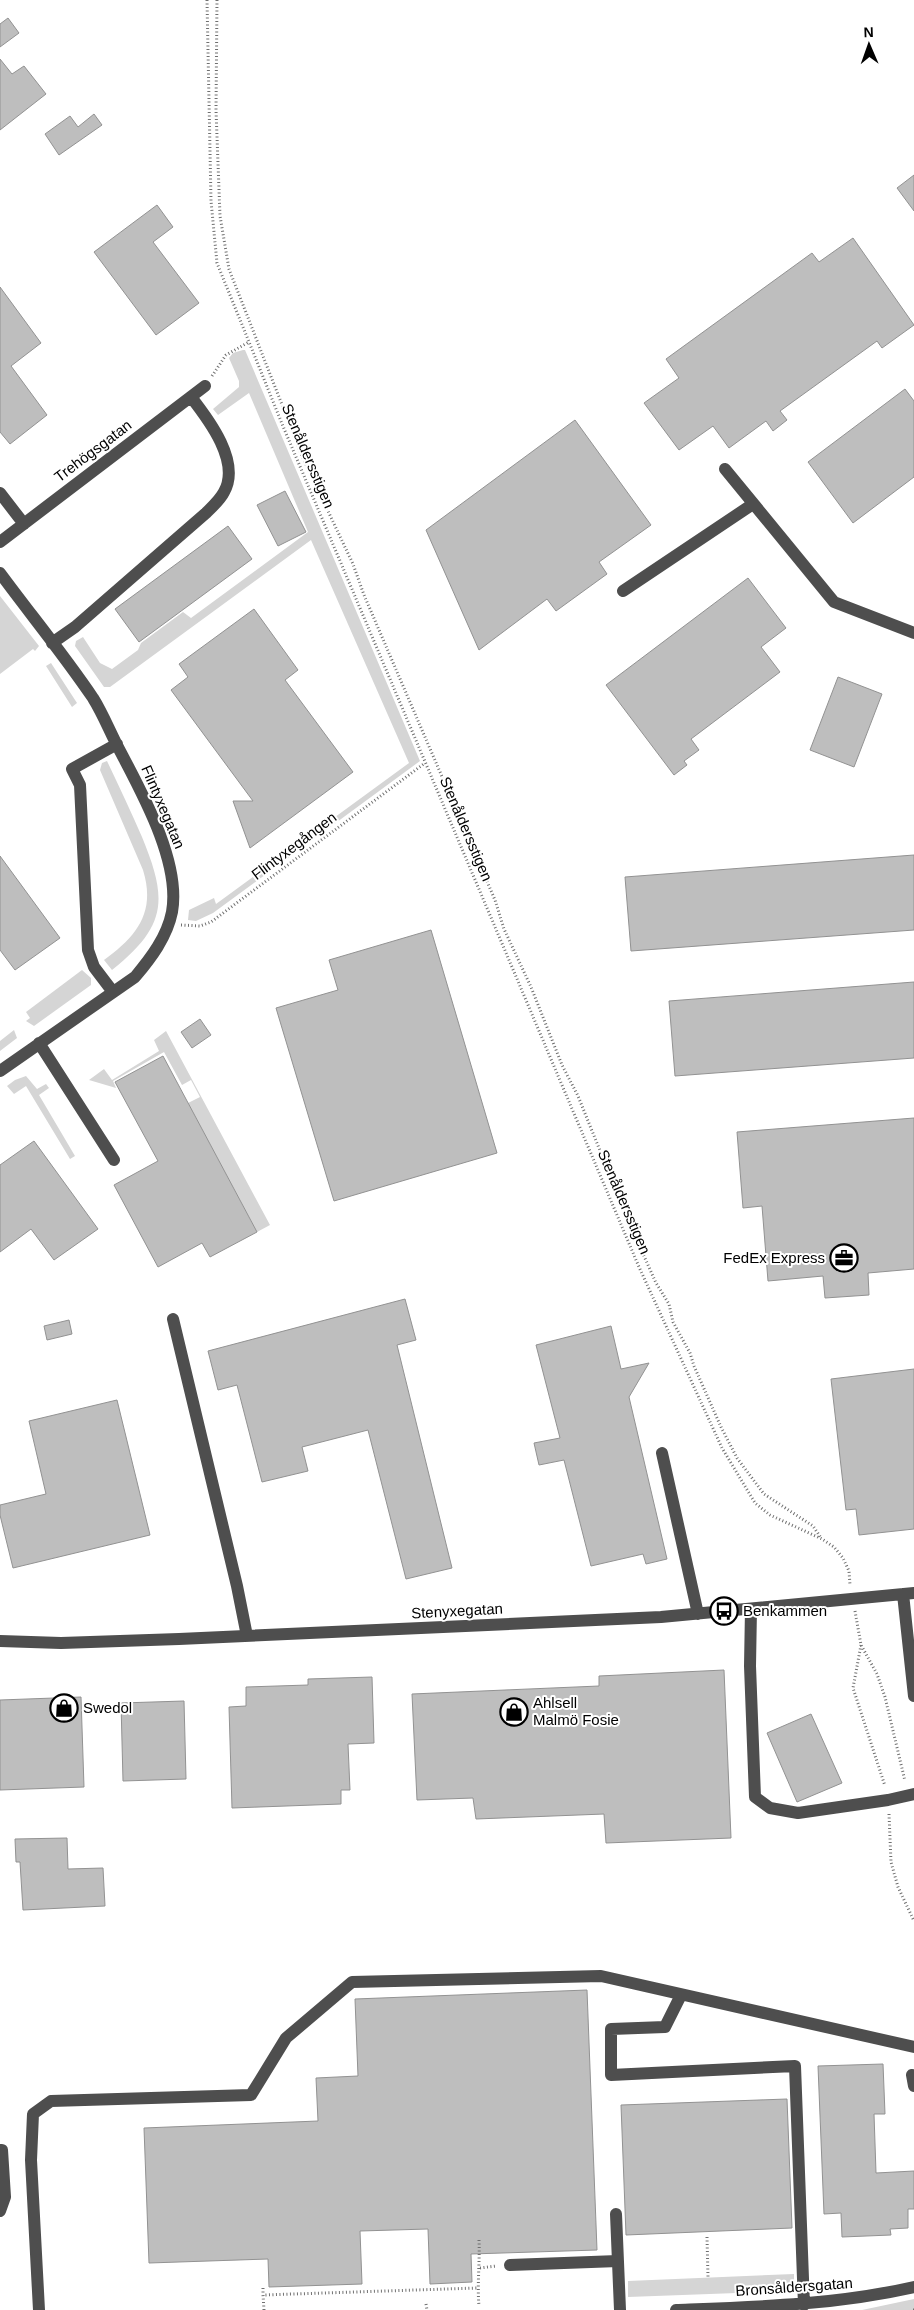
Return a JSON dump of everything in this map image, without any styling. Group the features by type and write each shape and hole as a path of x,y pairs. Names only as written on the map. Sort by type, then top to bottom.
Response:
{"street":[{"name":"Trehögsgatan","path":"0,542 205,386"},
{"path":"52,643 75,628 206,513 224,492 228,476 226,454 210,421 192,397"},
{"path":"725,469 834,602 914,633"},
{"path":"0,493 24,524"},
{"path":"623,591 753,504"},
{"name":"Flintyxegatan","path":"0,573 93,699 117,744 164,847 174,890 172,913 168,924 152,957 135,977 0,1071"},
{"path":"113,992 94,967 88,950 80,785 72,769 117,744"},
{"path":"39,1043 114,1160"},
{"path":"173,1319 238,1586 247,1636"},
{"path":"662,1453 698,1614"},
{"path":"908,1594 914,1696"},
{"name":"Stenyxegatan","path":"0,1641 62,1643 641,1618 908,1594"},
{"path":"751,1609 750,1666 755,1796 770,1808 798,1813 912,1795"},
{"path":"39,2310 31,2160 33,2114 51,2101 251,2095 286,2038 352,1982 601,1976 914,2047"},
{"path":"681,1994 665,2027 610,2029 611,2075 795,2066 804,2305"},
{"path":"0,2150 2,2150 5,2197 0,2211"},
{"path":"616,2214 620,2310"},
{"path":"510,2265 618,2260"},
{"name":"Bronsåldersgatan","path":"676,2310 804,2305 846,2301 914,2287"}],"path":[{"name":"Stenåldersstigen","path":"208,0 211,201 217,263 425,763 639,1267 722,1448 755,1503 770,1515 789,1526 822,1539 834,1547 843,1558 849,1571 852,1599 861,1645"},
{"path":"217,0 216,110 220,216 229,269 276,393 315,486 353,564 364,595 495,900 504,929 531,987 562,1065 578,1096 619,1198 636,1231 640,1247 656,1284 669,1304 673,1322 690,1353 721,1427 737,1458 764,1494 813,1526 822,1539"},
{"path":"205,386 226,355 249,342"},
{"name":"Flintyxegången","path":"168,924 190,926 211,922 425,763"},
{"path":"861,1645 877,1674 912,1795"},
{"path":"861,1645 854,1688 888,1800 891,1862 898,1887 914,1921"},
{"path":"707,2237 708,2277"},
{"path":"479,2240 479,2306"},
{"path":"263,2288 264,2310"},
{"path":"263,2295 478,2288"},
{"path":"426,2304 427,2310"}],"shaded area":[{"path":"245,350 420,761 213,913 196,921 188,920 189,910 214,898 216,904 409,763 311,540 110,687 104,687 75,646 76,641 83,637 100,663 112,669 138,650 141,643 183,612 191,618 308,532 249,393 218,415 213,409 239,387 239,381 229,358 233,353"},
{"path":"0,596 39,646 35,651 33,649 0,674"},
{"path":"51,663 77,703 72,707 46,666"},
{"path":"107,761 142,837 156,878 158,895 157,911 153,925 144,940 112,970 104,960 126,942 141,922 147,898 143,870 100,770 102,763"},
{"path":"82,970 91,978 91,985 34,1026 26,1021 30,1018 26,1012"},
{"path":"14,1030 17,1038 0,1051 0,1041"},
{"path":"166,1031 270,1225 257,1232 188,1103 200,1097 191,1080 182,1085 164,1052 113,1081 116,1088 89,1080 104,1069 112,1080 159,1051 154,1040"},
{"path":"26,1076 37,1089 46,1084 49,1088 39,1095 75,1156 70,1159 26,1086 14,1094 7,1086 15,1080"},
{"path":"794,2274 794,2291 628,2297 628,2281"},
{"path":"914,2299 914,2310 862,2310"}],"building":[{"path":"8,18 19,33 0,47 0,24"},
{"path":"0,59 12,74 24,66 46,94 0,130"},
{"path":"94,114 102,125 59,155 45,134 70,116 78,127"},
{"path":"914,175 914,211 897,188"},
{"path":"157,205 173,227 153,242 199,303 156,335 94,252"},
{"path":"853,238 914,325 882,348 877,341 780,411 787,420 773,431 766,421 729,448 713,426 679,450 644,403 679,378 666,359 812,253 819,262"},
{"path":"0,287 41,343 11,366 47,415 10,444 0,432"},
{"path":"905,389 914,401 914,477 853,523 808,462"},
{"path":"575,420 651,525 599,562 607,574 556,611 547,599 479,650 426,530"},
{"path":"285,491 306,532 278,546 257,505"},
{"path":"228,526 252,559 139,642 115,609"},
{"path":"748,578 786,628 761,647 780,672 691,739 699,750 684,761 687,765 674,775 606,685"},
{"path":"254,609 298,670 285,680 353,772 250,848 233,801 253,801 171,690 188,677 179,664"},
{"path":"838,677 882,694 854,767 810,750"},
{"path":"914,855 914,930 631,951 625,877"},
{"path":"0,856 60,938 15,970 0,950"},
{"path":"431,930 497,1153 334,1201 276,1008 338,990 329,960"},
{"path":"914,982 914,1058 675,1076 669,1001"},
{"path":"200,1019 211,1035 192,1048 181,1032"},
{"path":"163,1056 257,1232 210,1257 202,1243 158,1267 114,1185 158,1161 115,1082"},
{"path":"914,1118 914,1269 868,1273 869,1295 825,1298 823,1276 768,1281 762,1206 743,1208 737,1132"},
{"path":"34,1141 98,1229 54,1260 31,1229 0,1252 0,1165"},
{"path":"405,1299 416,1340 397,1345 452,1568 406,1579 368,1430 302,1447 308,1471 262,1482 237,1385 218,1390 208,1351"},
{"path":"69,1320 72,1334 47,1340 44,1326"},
{"path":"611,1326 621,1369 649,1363 629,1397 667,1559 646,1564 643,1554 591,1566 564,1460 539,1465 534,1443 560,1438 536,1345"},
{"path":"914,1369 914,1529 859,1535 856,1509 846,1510 831,1379"},
{"path":"117,1400 150,1535 13,1568 0,1515 0,1505 46,1494 29,1421"},
{"path":"724,1670 731,1838 606,1843 604,1814 476,1819 473,1798 417,1800 412,1694 599,1686 599,1676"},
{"path":"372,1677 374,1743 348,1744 350,1790 341,1790 341,1804 232,1808 229,1707 246,1706 246,1687 308,1685 308,1679"},
{"path":"81,1697 84,1787 0,1790 0,1700"},
{"path":"184,1701 186,1779 123,1781 121,1703"},
{"path":"811,1714 842,1783 797,1802 767,1733"},
{"path":"67,1838 68,1869 103,1868 105,1906 23,1910 20,1862 16,1862 15,1839"},
{"path":"587,1990 597,2250 471,2254 472,2282 430,2284 428,2229 360,2231 362,2284 269,2287 268,2259 149,2263 144,2128 318,2121 316,2078 358,2076 355,1999"},
{"path":"883,2064 885,2114 874,2114 876,2173 914,2171 914,2209 908,2209 908,2228 890,2229 891,2235 842,2237 841,2213 824,2214 818,2066"},
{"path":"787,2099 792,2228 626,2235 621,2105"}],"place":[{"name":"FedEx Express","path":"844,1258"},
{"name":"Benkammen","path":"724,1611"},
{"name":"Swedol","path":"64,1708"},
{"name":"Ahlsell Malmö Fosie","path":"514,1712"}]}
